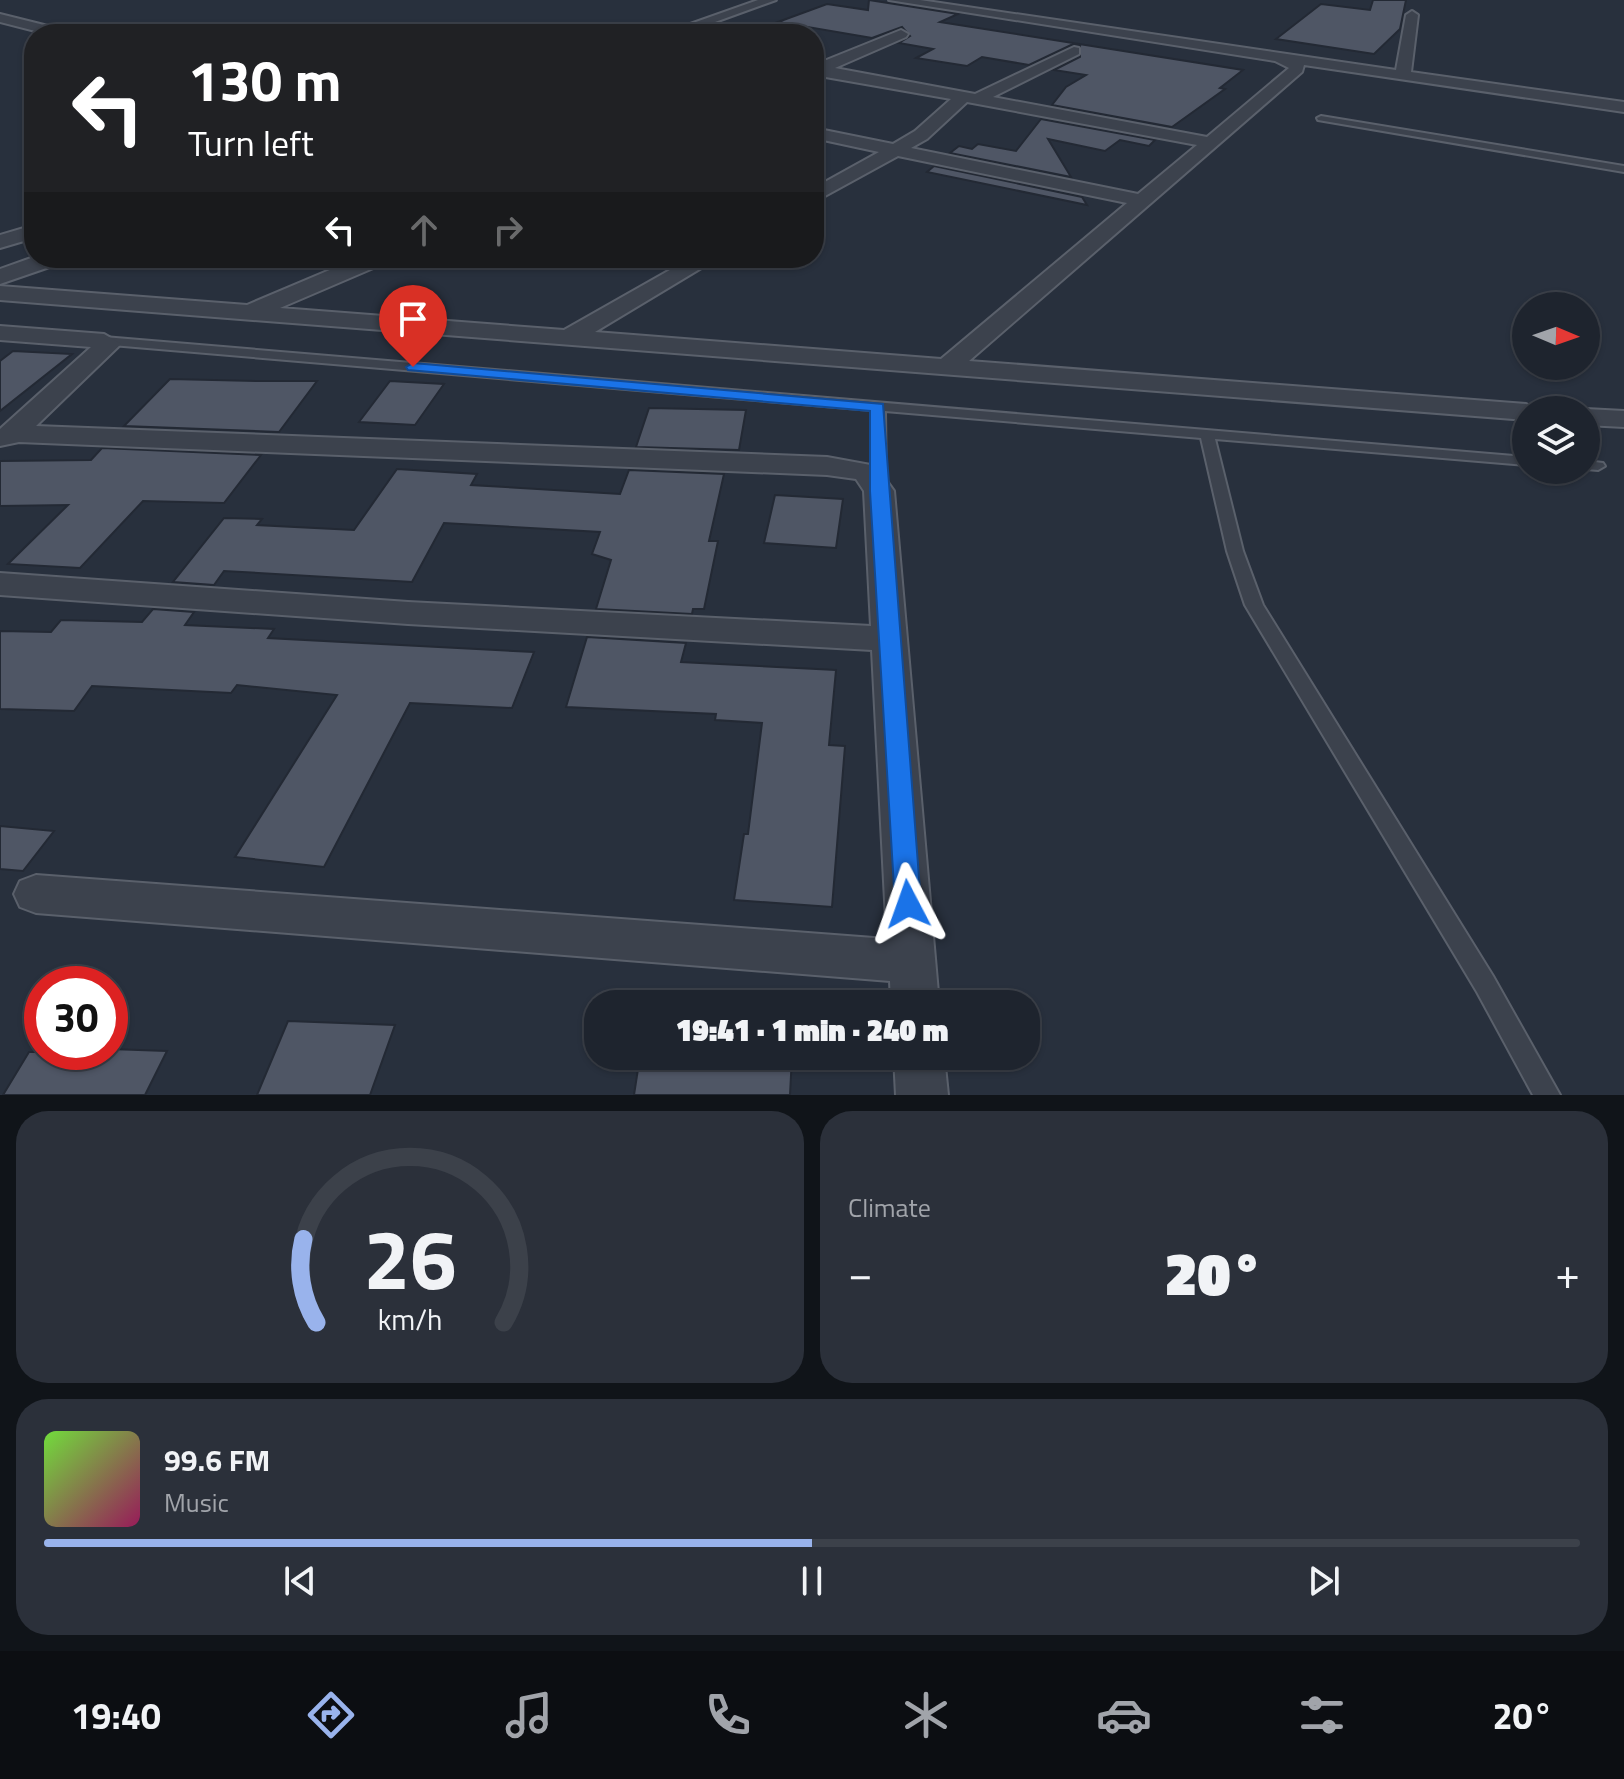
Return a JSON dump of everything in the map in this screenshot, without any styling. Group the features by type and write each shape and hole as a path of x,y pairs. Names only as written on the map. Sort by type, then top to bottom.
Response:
{"street":[{"path":"699,24 770,0"},
{"path":"895,0 1624,107"},
{"path":"1403,75 1412,15"},
{"path":"0,18 24,24"},
{"path":"10,32 24,36"},
{"path":"824,67 901,34"},
{"path":"921,135 970,98 1074,51"},
{"path":"947,367 1297,69 1296,64 1278,57"},
{"path":"824,71 1212,143"},
{"path":"824,190 921,135 1005,105"},
{"path":"824,135 1144,201"},
{"path":"0,277 25,268"},
{"path":"250,312 353,268"},
{"path":"569,337 690,268"},
{"path":"0,293 1512,411"},
{"path":"0,333 104,341 109,344 6,439"},
{"path":"1600,418 1624,419"},
{"path":"6,439 827,466 866,472 879,491 914,983 36,894"},
{"path":"0,584 408,613 889,639"},
{"path":"920,1070 922,1095"}],"lane":[{"path":"1321,118 1624,169"},
{"path":"104,341 1512,460"},
{"path":"878,407 879,491"},
{"path":"1207,435 1235,551 1254,605 1485,984 1547,1095"}],"building":[{"path":"869,0 958,14 940,22 1243,70 1220,88 1225,89 1172,127 1052,105 1066,87 1086,75 1054,70 1080,57 1080,45 1073,44 1029,65 982,57 967,66 916,58 933,49 899,43 910,36 902,27 872,38 824,30 824,24 778,22 827,4 868,10"},
{"path":"1373,0 1406,0 1400,29 1374,54 1276,39 1321,4 1370,10"},
{"path":"1041,119 1155,140 1149,146 1120,140 1105,151 1048,139 1071,177 950,153 959,146 972,149 978,144 1016,151"},
{"path":"934,166 1082,197 1087,205 927,172"},
{"path":"13,351 72,354 0,411 0,361"},
{"path":"170,379 317,381 279,432 124,426"},
{"path":"390,381 444,384 415,425 359,422"},
{"path":"649,408 746,410 739,450 636,447"},
{"path":"102,448 261,455 224,503 143,501 80,568 8,564 68,505 0,506 0,461 91,460"},
{"path":"397,469 477,474 471,485 620,494 629,470 724,474 709,541 718,541 704,609 693,609 692,614 596,609 611,560 592,554 600,532 444,523 412,582 224,571 214,585 173,582 224,518 262,519 257,525 354,530"},
{"path":"775,495 843,499 836,548 764,543"},
{"path":"153,609 194,612 185,625 274,629 268,638 534,652 512,708 410,703 324,867 235,857 337,695 237,685 231,693 92,686 74,711 0,709 0,631 51,632 61,620 142,622"},
{"path":"587,637 686,643 681,662 836,670 829,745 845,746 832,907 734,900 744,834 748,834 762,723 715,720 716,714 566,707"},
{"path":"0,826 54,831 23,871 0,869"},
{"path":"288,1021 395,1025 370,1095 257,1095"},
{"path":"128,1050 167,1051 145,1095 3,1095 24,1060 24,1070 128,1070"},
{"path":"638,1070 791,1070 790,1095 634,1095"}],"route":[{"path":"413,367 878,407 879,491 908,904"}]}
